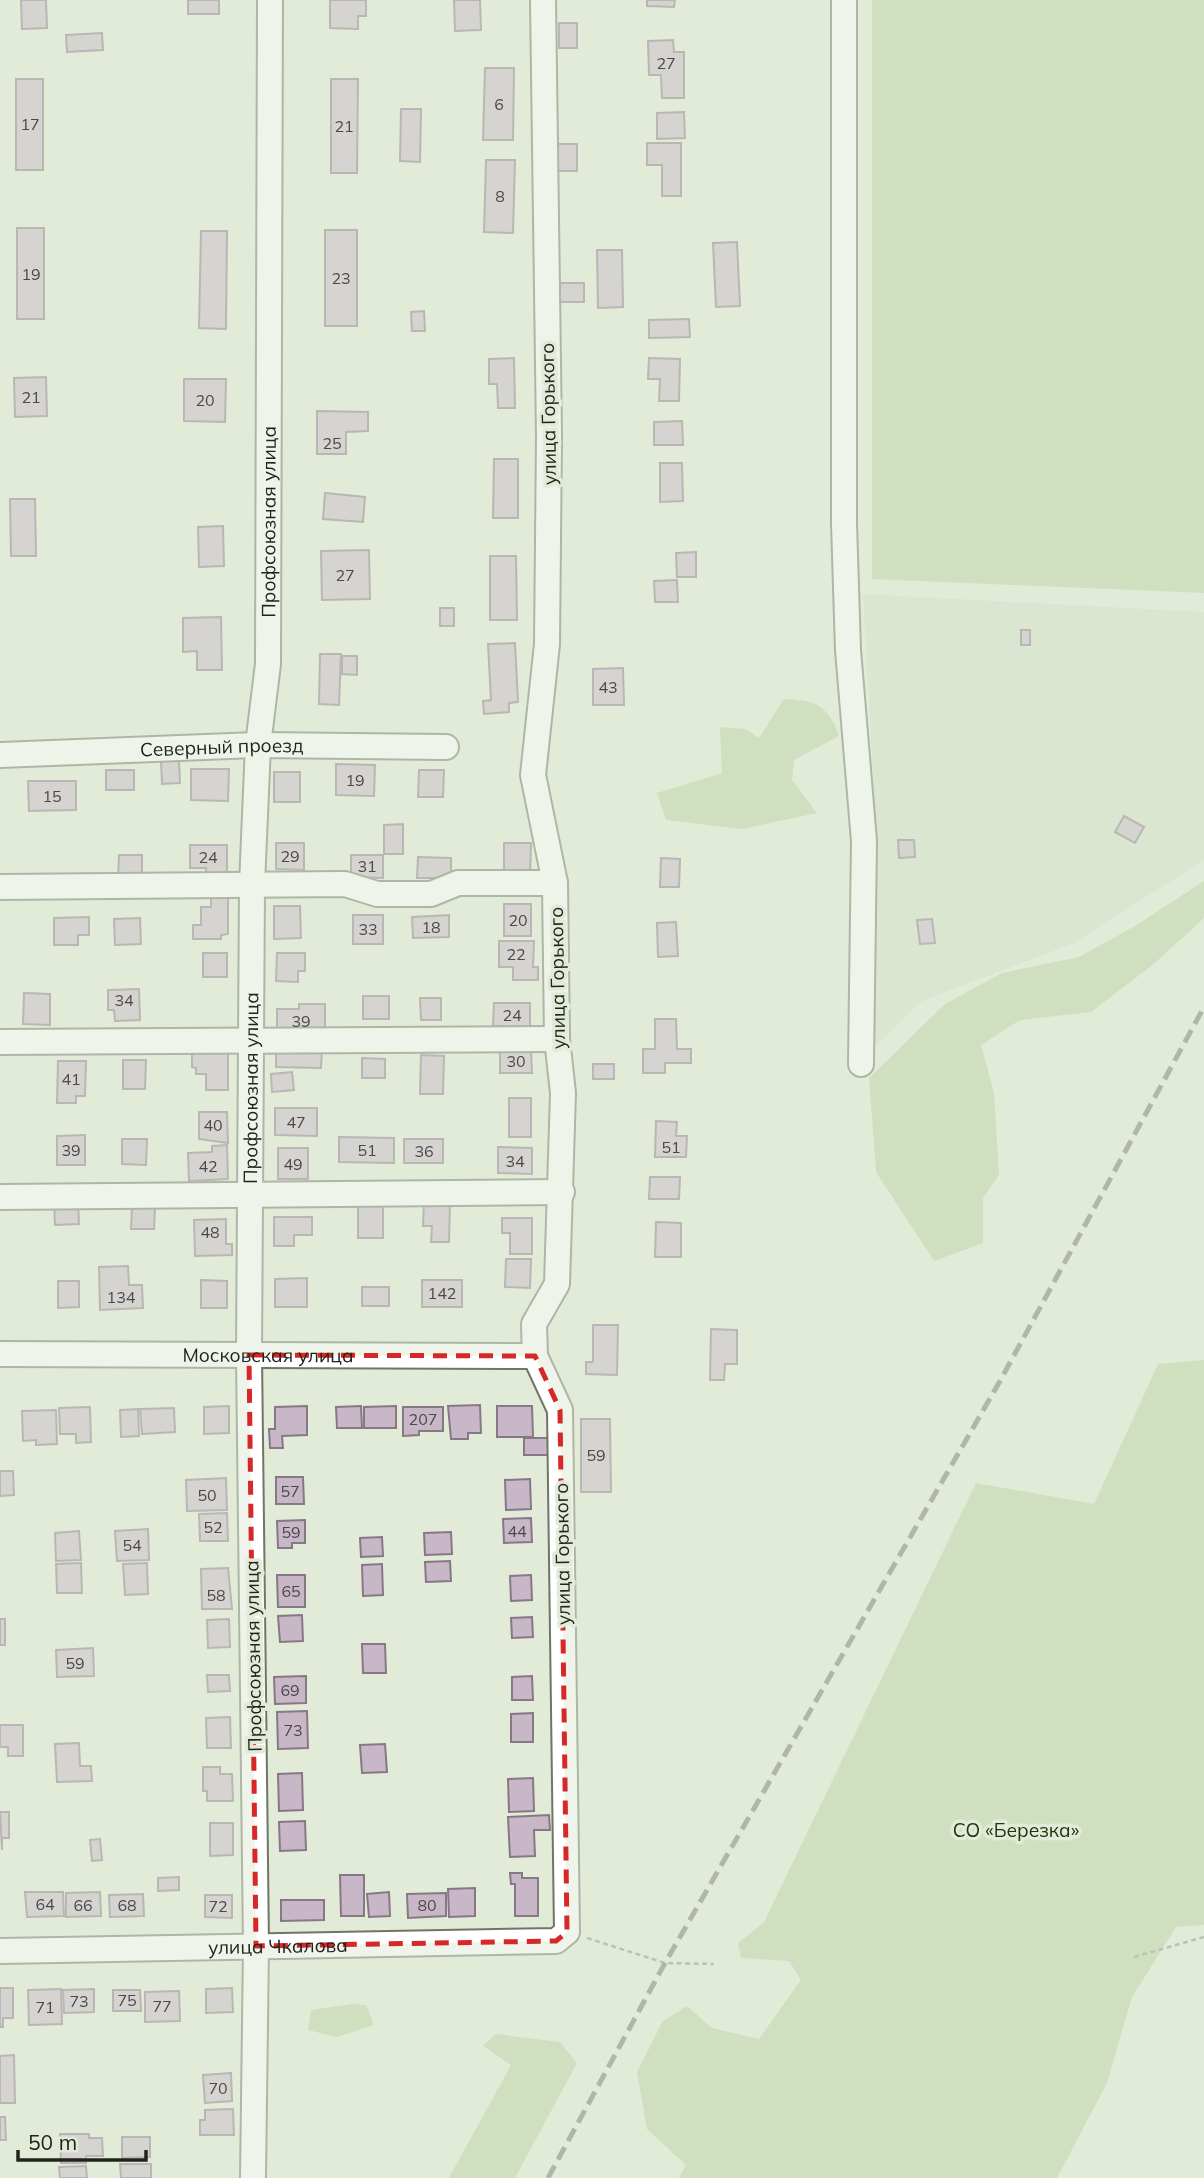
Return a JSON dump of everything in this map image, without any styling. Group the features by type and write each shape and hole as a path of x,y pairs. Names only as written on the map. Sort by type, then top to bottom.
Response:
{"street":[{"name":"Профсоюзная улица","path":"253,2178 256,1946 248,1355 252,885 258,745 268,664 270,0"},
{"name":"улица Горького","path":"543,0 549,436 548,630 533,775 555,883 557,1039 563,1093 562,1192 556,1284 534,1324 535,1356 560,1410 562,1937"},
{"path":"844,0 844,523 848,650 864,841 861,1064"},
{"name":"Северный проезд","path":"0,755 258,745 446,747"},
{"path":"0,887 345,884 377,894 431,894 458,883 555,883"},
{"path":"0,1042 557,1039"},
{"path":"0,1197 562,1192"},
{"name":"Московская улица","path":"0,1354 535,1356"},
{"name":"улица Чкалова","path":"0,1951 562,1937"}],"path":[{"path":"562,1937 665,1963 714,1964"},
{"path":"1134,1957 1204,1937"}],"highlighted area":[{"path":"249,1355 535,1356 560,1410 567,1932 556,1941 256,1946"}],"shaded area":[{"path":"863,594 1204,612 1204,860 1074,943 922,1001 871,1050 876,830"}],"green space":[{"path":"872,0 1204,0 1204,593 872,579"},
{"path":"784,699 819,706 830,717 839,736 794,760 792,780 817,813 742,829 666,820 657,793 722,773 720,727 746,729 759,738"},
{"path":"1204,881 1204,918 1155,963 1091,1012 1020,1020 981,1045 994,1093 999,1175 983,1198 983,1243 934,1261 876,1172 869,1078 945,1004 1002,973 1079,957 1135,926"},
{"name":"СО «Березка»","path":"1204,1360 1204,1925 1176,1927 1132,1997 1107,2083 1057,2178 679,2178 686,2165 647,2129 637,2072 663,2021 687,2006 712,2028 759,2039 801,1980 789,1961 741,1958 738,1943 764,1922 976,1483 1094,1504 1158,1364"},
{"path":"353,2004 366,2005 374,2025 337,2037 308,2030 311,2010"},
{"path":"496,2034 560,2042 577,2063 515,2178 449,2178 511,2065 483,2046"}],"building":[{"path":"21,0 46,0 47,28 22,29"},
{"path":"188,0 219,0 219,14 188,14"},
{"path":"330,0 366,0 366,16 358,16 358,29 330,28"},
{"path":"454,0 480,0 481,30 455,31"},
{"path":"647,0 675,0 674,7 647,6"},
{"path":"559,23 577,23 577,48 559,48"},
{"path":"102,33 103,50 67,52 66,35"},
{"path":"673,40 674,52 684,52 684,98 662,98 661,75 649,75 648,41"},
{"path":"485,68 514,68 513,140 483,140"},
{"path":"16,79 43,79 43,170 16,170"},
{"path":"331,79 358,79 357,173 331,173"},
{"path":"401,109 421,109 420,162 400,161"},
{"path":"684,112 685,138 657,139 657,113"},
{"path":"647,143 681,143 681,196 662,196 662,165 647,165"},
{"path":"557,144 577,144 577,171 556,171"},
{"path":"486,160 515,160 513,233 484,232"},
{"path":"17,228 44,228 44,319 17,319"},
{"path":"325,230 357,230 357,326 325,326"},
{"path":"201,231 227,231 226,329 199,328"},
{"path":"737,242 740,306 716,307 713,243"},
{"path":"597,250 622,250 623,307 598,308"},
{"path":"560,283 584,283 584,302 560,302"},
{"path":"424,311 425,331 412,331 411,312"},
{"path":"689,319 690,337 649,338 649,320"},
{"path":"514,358 515,408 498,408 497,384 489,384 489,359"},
{"path":"649,358 680,359 679,401 659,401 660,379 648,379"},
{"path":"46,377 47,416 15,417 14,378"},
{"path":"184,379 226,379 225,422 184,421"},
{"path":"317,411 368,412 368,431 346,432 346,454 317,454"},
{"path":"682,421 683,445 654,445 654,422"},
{"path":"494,459 518,459 518,518 493,518"},
{"path":"660,463 682,463 683,501 660,502"},
{"path":"325,493 365,497 363,522 323,519"},
{"path":"10,499 35,499 36,556 11,556"},
{"path":"223,526 224,566 199,567 198,527"},
{"path":"369,550 370,599 322,600 321,551"},
{"path":"696,552 696,577 677,577 676,553"},
{"path":"490,556 516,556 517,620 490,620"},
{"path":"677,580 678,602 655,602 654,581"},
{"path":"440,608 454,608 454,626 440,626"},
{"path":"221,617 222,670 197,670 197,651 183,652 183,618"},
{"path":"1021,630 1030,630 1030,645 1021,645"},
{"path":"515,643 518,702 509,703 509,712 484,714 483,701 491,700 488,644"},
{"path":"320,654 341,654 339,705 319,704"},
{"path":"342,656 357,656 357,675 342,674"},
{"path":"623,668 624,705 593,705 593,669"},
{"path":"161,761 179,761 180,783 162,784"},
{"path":"336,764 375,765 374,796 336,795"},
{"path":"191,769 229,769 228,801 191,800"},
{"path":"106,770 134,770 134,790 106,790"},
{"path":"419,770 444,770 443,797 418,797"},
{"path":"274,772 300,772 300,802 274,802"},
{"path":"28,781 76,781 76,810 29,811"},
{"path":"1124,816 1144,827 1135,843 1115,832"},
{"path":"403,824 403,854 384,854 384,825"},
{"path":"898,840 914,840 915,857 899,858"},
{"path":"276,843 304,843 304,870 276,869"},
{"path":"504,843 531,843 530,876 504,875"},
{"path":"190,845 227,845 227,880 206,880 206,868 190,868"},
{"path":"119,855 142,855 142,881 118,881"},
{"path":"351,855 383,855 383,878 351,877"},
{"path":"418,857 451,858 451,878 417,878"},
{"path":"661,858 680,859 679,887 660,887"},
{"path":"211,892 228,892 228,934 221,935 221,939 193,939 193,925 201,925 201,907 211,907"},
{"path":"504,904 531,904 531,936 504,936"},
{"path":"274,906 300,906 301,938 274,939"},
{"path":"353,915 383,915 383,944 353,944"},
{"path":"449,915 449,937 413,938 412,917"},
{"path":"89,917 89,935 78,935 78,945 54,945 54,918"},
{"path":"140,918 141,944 115,945 114,919"},
{"path":"932,919 935,943 920,944 917,920"},
{"path":"676,922 678,956 658,957 657,923"},
{"path":"499,941 534,941 533,967 538,967 538,980 513,980 513,967 499,967"},
{"path":"203,953 227,953 227,977 203,977"},
{"path":"277,953 305,953 305,971 298,971 298,982 276,981"},
{"path":"139,989 140,1020 115,1021 114,1010 108,1010 108,990"},
{"path":"24,993 50,994 50,1025 23,1024"},
{"path":"363,996 389,996 389,1019 363,1019"},
{"path":"420,998 441,998 441,1020 421,1020"},
{"path":"494,1003 530,1003 530,1027 493,1026"},
{"path":"299,1004 325,1004 325,1032 277,1032 277,1009 299,1009"},
{"path":"655,1019 676,1019 677,1049 691,1049 691,1063 665,1063 665,1073 643,1073 643,1049 655,1049"},
{"path":"276,1049 322,1050 321,1068 276,1067"},
{"path":"531,1049 532,1073 500,1073 500,1050"},
{"path":"192,1052 228,1053 228,1090 206,1090 206,1074 196,1074 196,1068 192,1067"},
{"path":"421,1055 444,1056 443,1094 420,1094"},
{"path":"362,1058 385,1059 385,1078 362,1078"},
{"path":"123,1060 146,1060 145,1089 123,1089"},
{"path":"58,1061 86,1061 85,1096 76,1096 76,1103 57,1103"},
{"path":"593,1064 614,1064 614,1079 593,1079"},
{"path":"292,1072 294,1090 272,1092 271,1074"},
{"path":"509,1098 531,1098 531,1137 509,1137"},
{"path":"275,1108 317,1108 317,1136 275,1135"},
{"path":"199,1112 227,1112 228,1143 199,1139"},
{"path":"656,1121 677,1122 676,1136 687,1136 686,1157 655,1157"},
{"path":"85,1135 85,1165 57,1165 57,1136"},
{"path":"339,1137 394,1138 394,1163 339,1162"},
{"path":"122,1139 147,1139 146,1165 122,1164"},
{"path":"404,1139 443,1139 443,1163 404,1163"},
{"path":"227,1145 228,1179 189,1181 188,1153 212,1152 212,1146"},
{"path":"498,1147 532,1148 532,1174 498,1173"},
{"path":"278,1148 308,1148 308,1179 278,1179"},
{"path":"650,1177 680,1177 679,1199 649,1199"},
{"path":"78,1201 79,1224 55,1225 54,1202"},
{"path":"358,1201 383,1201 383,1238 358,1238"},
{"path":"424,1201 450,1202 449,1242 431,1242 432,1226 423,1226"},
{"path":"132,1208 155,1208 154,1229 131,1229"},
{"path":"274,1217 312,1217 312,1235 294,1235 294,1246 274,1246"},
{"path":"502,1218 532,1218 532,1254 510,1254 510,1233 502,1233"},
{"path":"226,1219 226,1244 232,1244 232,1255 195,1256 194,1220"},
{"path":"656,1222 681,1223 681,1257 655,1257"},
{"path":"506,1259 531,1259 530,1288 505,1287"},
{"path":"128,1266 129,1285 142,1285 143,1308 100,1310 99,1267"},
{"path":"307,1278 307,1307 275,1307 275,1279"},
{"path":"201,1280 227,1281 227,1308 201,1308"},
{"path":"422,1280 462,1280 462,1307 422,1307"},
{"path":"58,1281 79,1281 79,1307 58,1308"},
{"path":"362,1287 389,1287 389,1306 362,1306"},
{"path":"593,1325 618,1325 617,1375 586,1374 586,1362 593,1362"},
{"path":"711,1329 737,1330 737,1364 725,1364 724,1380 710,1380"},
{"path":"480,1405 481,1433 468,1433 468,1439 451,1439 448,1406"},
{"path":"229,1406 229,1433 204,1434 204,1407"},
{"path":"307,1406 307,1435 282,1436 283,1448 270,1448 269,1429 275,1429 275,1407"},
{"path":"361,1406 362,1428 337,1428 336,1407"},
{"path":"396,1406 396,1428 364,1428 364,1407"},
{"path":"497,1406 532,1406 533,1437 497,1437"},
{"path":"90,1407 91,1442 76,1443 76,1434 60,1434 59,1408"},
{"path":"403,1407 443,1407 443,1431 419,1431 419,1435 403,1436"},
{"path":"174,1408 175,1432 142,1434 140,1409"},
{"path":"138,1409 139,1436 121,1437 120,1410"},
{"path":"56,1410 57,1444 36,1445 36,1440 23,1441 22,1411"},
{"path":"581,1419 610,1419 611,1492 581,1492"},
{"path":"524,1438 548,1438 548,1455 524,1455"},
{"path":"0,1471 13,1471 14,1495 0,1496"},
{"path":"276,1477 303,1477 304,1504 276,1504"},
{"path":"226,1478 227,1510 187,1511 186,1480"},
{"path":"530,1479 531,1509 506,1510 505,1480"},
{"path":"227,1513 228,1541 200,1541 199,1514"},
{"path":"531,1518 532,1542 504,1543 503,1519"},
{"path":"305,1520 305,1543 292,1543 292,1548 278,1548 277,1521"},
{"path":"148,1529 149,1560 117,1561 115,1531"},
{"path":"79,1531 81,1560 56,1561 55,1533"},
{"path":"451,1532 452,1554 425,1555 424,1533"},
{"path":"382,1537 383,1556 361,1557 360,1538"},
{"path":"450,1561 451,1581 426,1582 425,1562"},
{"path":"81,1563 82,1593 57,1593 56,1564"},
{"path":"147,1563 148,1594 125,1595 123,1564"},
{"path":"382,1564 383,1595 363,1596 362,1565"},
{"path":"228,1568 232,1609 202,1609 201,1569"},
{"path":"277,1575 305,1575 305,1607 278,1607"},
{"path":"531,1575 532,1600 511,1601 510,1576"},
{"path":"302,1615 303,1641 280,1642 278,1616"},
{"path":"532,1617 533,1637 512,1638 511,1618"},
{"path":"0,1619 5,1619 5,1645 0,1645"},
{"path":"229,1619 230,1647 208,1648 207,1620"},
{"path":"362,1644 385,1644 386,1673 363,1673"},
{"path":"93,1648 94,1676 57,1677 56,1650"},
{"path":"207,1675 229,1675 230,1691 208,1692"},
{"path":"306,1676 306,1703 275,1704 274,1677"},
{"path":"532,1676 533,1700 512,1700 512,1677"},
{"path":"307,1711 308,1748 278,1749 277,1712"},
{"path":"533,1713 533,1742 511,1742 511,1714"},
{"path":"230,1717 231,1748 207,1748 206,1718"},
{"path":"0,1725 23,1725 23,1756 8,1756 8,1747 0,1747"},
{"path":"79,1743 80,1766 91,1766 92,1781 57,1782 55,1744"},
{"path":"385,1744 387,1772 362,1773 360,1745"},
{"path":"203,1767 220,1767 220,1774 232,1774 233,1801 207,1801 207,1791 203,1791"},
{"path":"302,1773 303,1810 279,1811 278,1774"},
{"path":"533,1778 534,1811 509,1812 508,1779"},
{"path":"0,1812 9,1812 9,1838 2,1838 2,1850"},
{"path":"549,1815 550,1830 534,1830 535,1856 510,1857 508,1817"},
{"path":"305,1821 306,1850 280,1851 279,1822"},
{"path":"210,1823 233,1823 233,1855 210,1856"},
{"path":"100,1839 102,1860 92,1861 90,1840"},
{"path":"510,1873 522,1873 522,1878 538,1878 538,1916 515,1916 515,1884 511,1884"},
{"path":"340,1875 364,1875 364,1916 341,1916"},
{"path":"179,1877 179,1890 158,1891 158,1878"},
{"path":"475,1888 475,1916 449,1917 448,1889"},
{"path":"25,1892 63,1892 64,1916 27,1917"},
{"path":"100,1892 101,1916 66,1917 66,1893"},
{"path":"389,1892 390,1916 369,1917 367,1894"},
{"path":"446,1893 446,1916 408,1918 407,1894"},
{"path":"143,1894 144,1916 110,1917 109,1895"},
{"path":"205,1895 232,1895 232,1918 205,1917"},
{"path":"281,1900 324,1900 324,1920 281,1921"},
{"path":"0,1988 13,1988 13,2018 3,2018 3,2027 0,2027"},
{"path":"232,1988 233,2012 206,2013 206,1989"},
{"path":"61,1989 62,2024 29,2025 28,1990"},
{"path":"94,1989 94,2012 64,2013 63,1990"},
{"path":"113,1990 140,1990 141,2011 113,2011"},
{"path":"179,1991 180,2021 145,2022 145,1992"},
{"path":"14,2055 15,2103 0,2103 0,2056"},
{"path":"231,2073 232,2101 205,2103 203,2075"},
{"path":"233,2109 234,2135 200,2135 200,2120 205,2120 205,2110"},
{"path":"0,2117 5,2117 6,2140 0,2140"},
{"path":"60,2134 89,2134 89,2138 102,2138 103,2156 86,2156 86,2163 61,2163"},
{"path":"122,2137 150,2137 150,2157 122,2158"},
{"path":"120,2164 151,2164 151,2178 121,2178"},
{"path":"86,2166 87,2178 60,2178 59,2167"}],"railway":[{"path":"548,2178 665,1963 1000,1381 1204,1007"}]}
